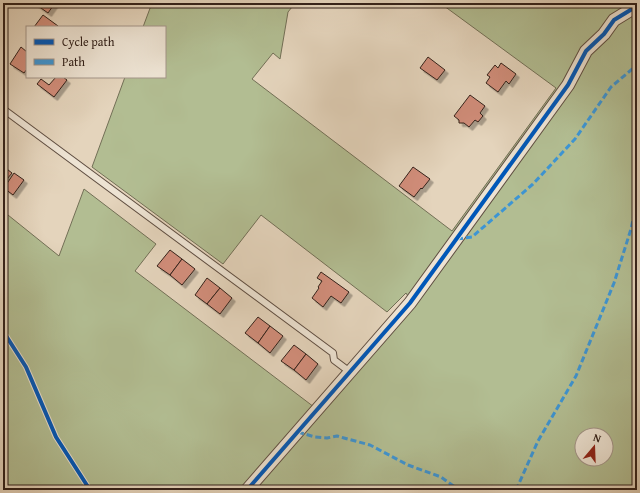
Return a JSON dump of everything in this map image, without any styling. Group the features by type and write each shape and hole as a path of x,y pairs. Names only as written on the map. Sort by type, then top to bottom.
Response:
{"street":[{"path":"247,490 410,303 568,85 586,51 604,34 614,20 637,6"}],"lane":[{"path":"3,108 333,353 334,360 350,372"}],"green space":[{"path":"152,3 292,3 292,7 288,12 280,59 273,53 252,79 452,231 556,88 440,3 637,3 637,490 3,490 3,211 59,256 84,189 156,244 135,271 314,407 310,425 334,399 413,304 406,293 387,312 261,215 223,264 92,167 125,78 166,78 166,26 143,26"}],"building":[{"path":"34,3 55,3 48,13"},
{"path":"43,15 58,26 35,26"},
{"path":"21,47 26,51 26,70 24,73 10,64"},
{"path":"428,57 445,70 437,80 420,68"},
{"path":"501,63 516,74 509,84 506,81 498,92 486,83 490,77 487,75 495,65 498,68"},
{"path":"55,78 64,78 67,80 54,97 37,84 41,79 49,85"},
{"path":"470,95 485,106 480,113 483,116 478,122 475,120 469,127 464,123 459,123 459,120 454,116"},
{"path":"3,166 12,173 7,179 3,176"},
{"path":"413,167 430,179 414,197 399,186"},
{"path":"14,173 24,180 13,195 4,188"},
{"path":"170,250 182,259 170,275 157,266"},
{"path":"182,259 195,269 182,285 170,275"},
{"path":"321,272 349,292 341,303 331,296 323,307 312,298 322,281 317,278"},
{"path":"207,278 220,288 207,304 195,295"},
{"path":"220,288 232,298 220,314 207,304"},
{"path":"258,317 270,326 258,343 245,333"},
{"path":"270,326 283,336 270,353 258,343"},
{"path":"294,345 306,354 294,370 281,361"},
{"path":"306,354 318,364 306,380 294,370"}],"marked path":[{"path":"457,239 472,237 533,184 575,139 611,87 637,65"},
{"path":"516,490 538,441 576,376 614,283 631,229 637,201"},
{"path":"298,432 315,437 327,438 337,436 370,445 408,465 441,477 459,490"}],"cycle path":[{"path":"247,490 410,303 568,85 586,51 604,34 614,20 637,6"},
{"path":"3,331 26,367 56,437 90,490"}]}
